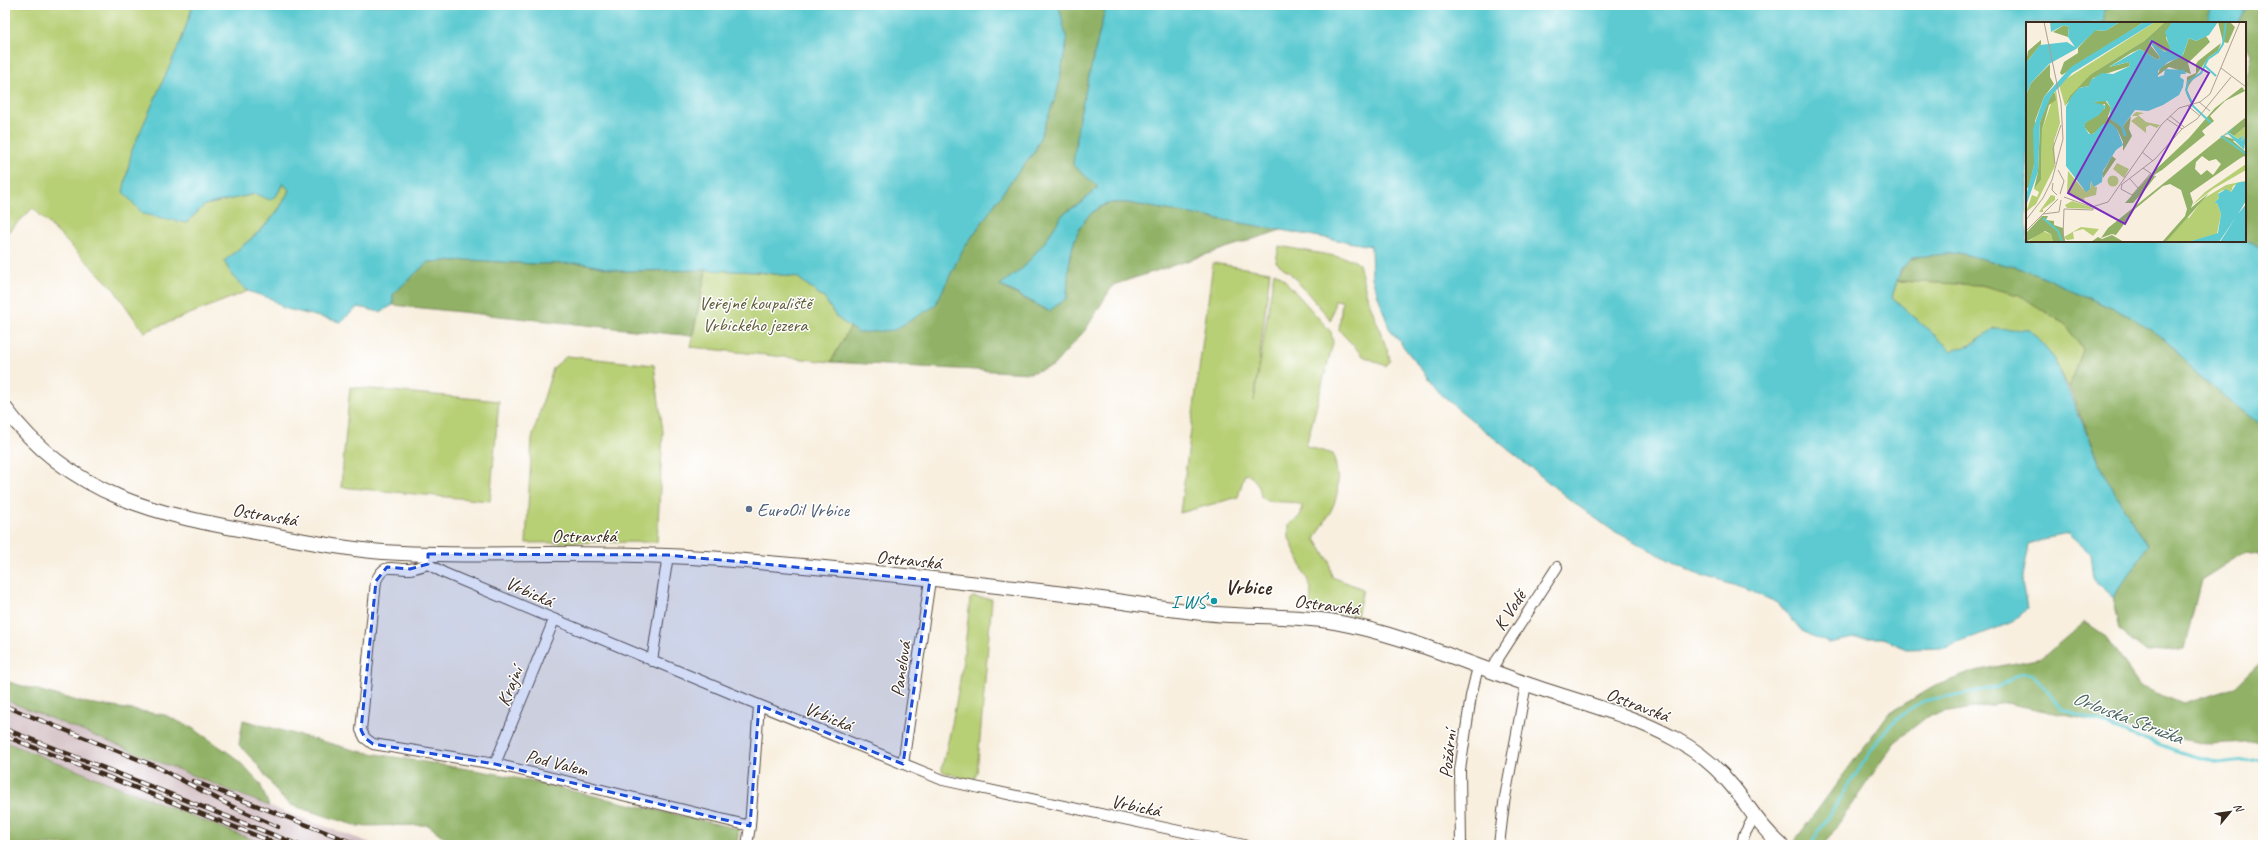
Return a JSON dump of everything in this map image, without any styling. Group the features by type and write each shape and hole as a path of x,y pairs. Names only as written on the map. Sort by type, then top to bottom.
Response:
{"main road":[{"name":"Ostravská","path":"5,408 34,441 54,460 96,486 144,508 198,522 320,543 428,559 668,555 1068,594 1216,615 1281,617 1333,622 1397,636 1526,684 1640,722 1674,738 1694,750 1722,775 1754,817 1781,845"}],"street":[{"path":"652,661 668,555"},
{"name":"Vrbická","path":"428,559 554,620 759,706 943,780 1244,845"},
{"name":"Pod Valem","path":"428,559 410,569 387,567 380,572 376,581 361,730 365,738 373,744 495,764 750,826"},
{"name":"K Vodě","path":"1484,669 1557,567"},
{"name":"Panelová","path":"903,764 930,580"},
{"name":"Krajní","path":"495,764 554,620"},
{"name":"Požární","path":"1461,845 1460,770 1470,696 1484,669"},
{"path":"1500,845 1504,802 1526,684"},
{"path":"746,845 750,826 759,706"},
{"path":"1742,845 1744,835 1754,817"}],"highlighted area":[{"path":"428,554 668,555 930,580 903,764 759,705 750,826 495,764 373,744 365,738 361,730 376,581 387,567 410,569 428,564"}],"shaded area":[{"path":"5,700 269,806 376,845 266,845 5,742"}],"green space":[{"path":"5,5 193,5 182,38 186,223 205,205 255,194 277,195 283,183 289,190 284,201 269,221 224,261 233,277 248,291 144,332 113,288 33,208 5,235"},
{"path":"1059,5 1106,5 1079,118 1098,187 1081,203 1063,214 1046,240 1024,267 1000,286 1048,311 1067,298 1070,258 1078,231 1085,220 1095,210 1109,203 1128,203 1281,230 1113,285 1086,329 1053,366 1030,373 831,362 850,327 858,333 935,306 962,251 1011,181 1035,151 1057,93 1067,42"},
{"path":"2104,5 2213,5 2209,14 2208,22 2104,22"},
{"path":"2254,5 2263,5 2263,248 2246,241 2246,81 2252,54 2246,40 2246,22 2239,22 2245,9"},
{"path":"1279,246 1351,259 1359,264 1367,296 1389,355 1390,361 1386,366 1363,356 1339,330 1342,301 1335,300 1331,320 1290,273 1276,262"},
{"path":"1959,253 2030,271 2133,318 2164,339 2202,379 2263,427 2263,555 2245,552 2201,580 2184,649 2147,652 2119,630 2113,598 2148,546 2109,484 2069,388 2083,350 2065,324 2019,295 1981,285 1897,281 1901,271 1907,263 1914,259 1930,254"},
{"path":"470,260 535,264 582,263 620,271 706,270 692,336 393,305 393,294 428,262"},
{"path":"1213,263 1270,272 1254,401 1274,272 1280,275 1331,332 1333,343 1306,446 1333,454 1338,480 1336,499 1315,539 1329,561 1332,577 1363,589 1357,616 1310,609 1311,588 1289,538 1289,524 1299,517 1302,506 1292,502 1265,500 1261,497 1256,482 1252,477 1245,473 1238,497 1180,513"},
{"name":"Veřejné koupaliště Vrbického jezera","path":"706,270 758,272 797,277 825,299 836,317 850,327 831,362 691,347"},
{"path":"1897,281 1981,285 2020,295 2065,324 2083,350 2069,388 2054,358 1995,328 1970,345 1952,351 1892,297"},
{"path":"567,356 654,365 663,432 657,542 526,543 532,438 553,368"},
{"path":"350,387 499,401 490,501 341,487"},
{"path":"973,597 992,599 977,773 973,781 946,773 942,771 942,767 952,725 959,683 970,599"},
{"path":"2084,622 2106,637 2140,686 2183,704 2234,688 2263,660 2263,742 2211,745 2006,703 1929,715 1894,743 1824,845 1795,845 1793,843 1889,713 1935,686 1975,671 2042,658"},
{"path":"5,681 81,702 165,715 194,729 236,758 260,784 269,806 5,700"},
{"path":"243,720 358,751 498,774 739,829 737,845 454,845 428,825 357,826 291,805 280,796 257,764 239,745"},
{"path":"5,742 253,840 266,845 5,845"}],"water":[{"path":"193,5 1059,5 1067,41 1057,93 1035,151 1011,181 962,251 935,306 894,330 858,333 836,317 825,299 797,277 758,272 706,270 620,271 582,263 535,264 470,260 428,262 393,294 393,305 380,312 358,307 340,322 283,308 272,299 248,291 233,277 224,261 270,221 284,201 289,190 283,183 277,195 270,200 255,194 205,205 186,223 143,214 123,192 132,150 182,38"},
{"path":"1106,5 2104,5 2104,22 2026,22 2026,242 2246,241 2263,248 2263,427 2202,379 2164,339 2133,318 2030,271 1959,253 1914,257 1901,269 1892,297 1952,351 1970,345 1994,328 2030,330 2054,358 2109,484 2148,546 2113,598 2093,579 2090,554 2068,534 2044,539 2029,545 2022,582 2027,608 2010,623 1945,648 1906,649 1883,638 1855,638 1828,643 1802,631 1778,603 1746,589 1694,573 1612,530 1574,503 1441,395 1389,328 1372,278 1371,246 1128,203 1112,203 1095,210 1085,220 1078,231 1070,258 1067,298 1049,311 1000,285 1024,267 1046,240 1063,214 1081,203 1098,187 1073,165 1079,118"},
{"path":"2213,5 2254,5 2245,9 2239,22 2208,22 2209,14"}],"waterway":[{"name":"Orlovská Stružka","path":"1810,845 1880,737 1896,719 1923,701 1998,687 2023,673 2033,674 2062,709 2183,753 2218,763 2263,758"}],"railway":[{"path":"5,706 155,766 231,806 278,827"},
{"path":"5,729 299,845"},
{"path":"5,736 280,845"},
{"path":"193,781 359,845"}],"place":[{"name":"EuroOil Vrbice","path":"749,509"},
{"name":"I WŚ","path":"1214,601"}],"district":[{"name":"Vrbice","path":"1248,587"}]}
